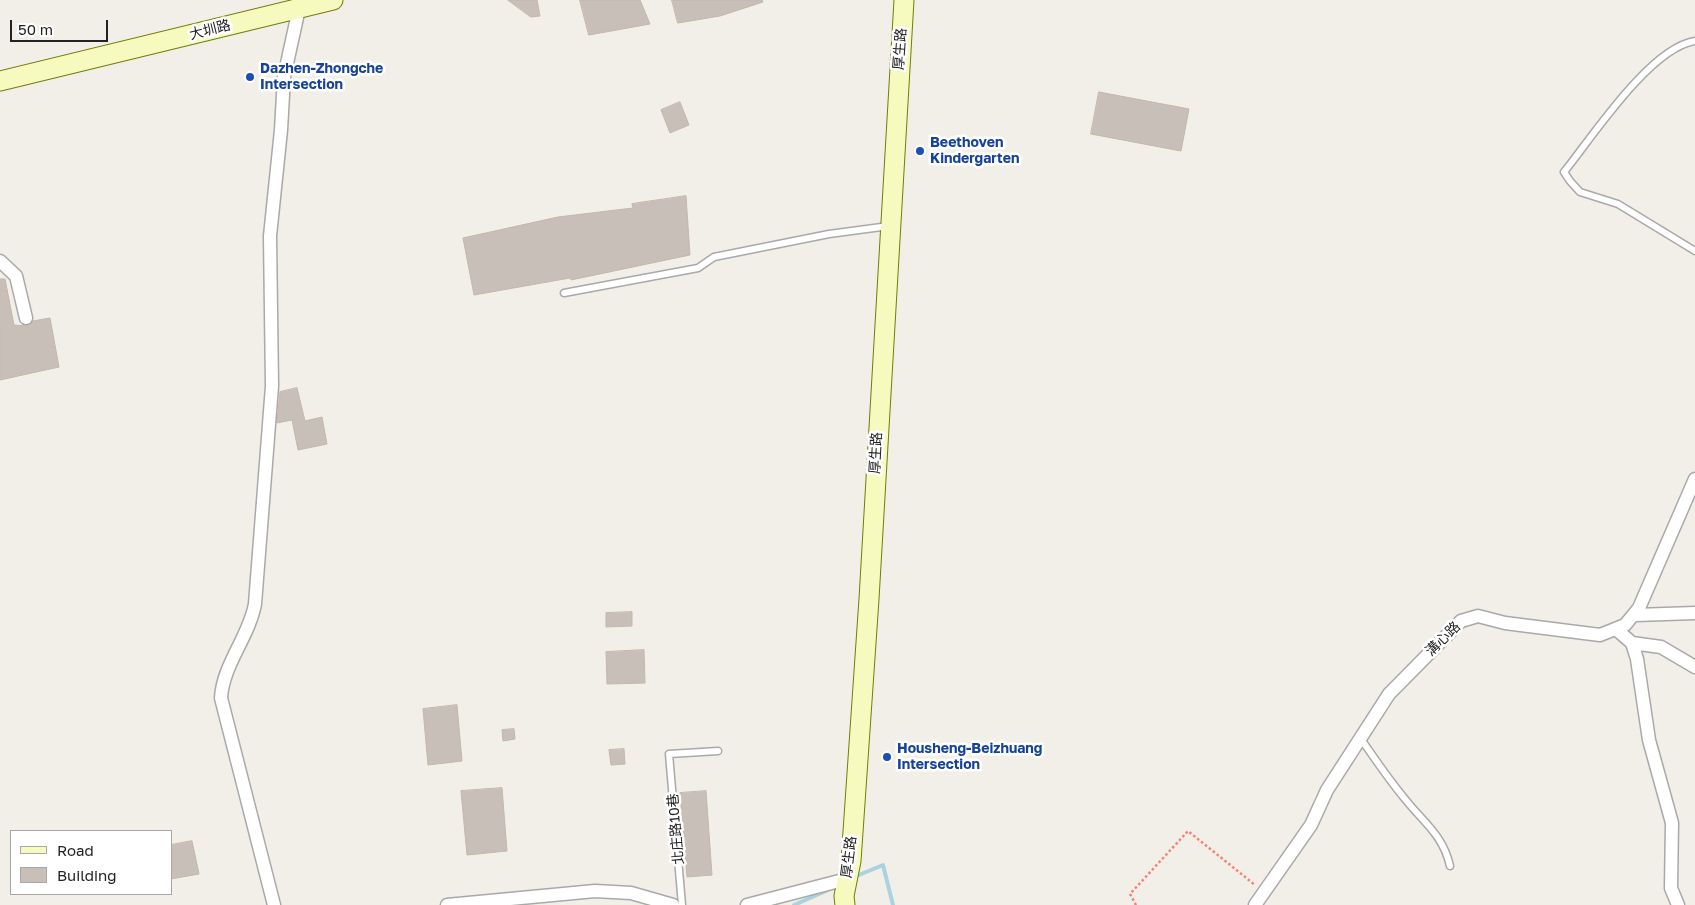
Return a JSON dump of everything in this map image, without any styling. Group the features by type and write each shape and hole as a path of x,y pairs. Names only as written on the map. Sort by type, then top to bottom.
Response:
{"street":[{"name":"大圳路","path":"0,81 300,4 333,0"},
{"name":"厚生路","path":"845,905 844,896 851,861 904,0"},
{"path":"274,905 221,698 225,676 250,624 255,604 272,386 270,236 281,130 284,77 300,4"},
{"path":"0,261 16,276 26,318"},
{"name":"溝心路","path":"1255,905 1311,825 1328,790 1396,686 1466,618 1478,616 1505,623 1592,635 1617,630 1635,615 1695,479"},
{"path":"1635,615 1695,613"},
{"path":"1617,630 1632,643 1637,659 1649,740 1672,823 1671,888 1678,905"},
{"path":"1632,643 1661,647 1695,667"},
{"path":"747,905 847,879"},
{"path":"447,905 595,891 631,893 672,905"}],"lane":[{"path":"1695,41 1686,42 1676,48 1635,84 1564,172 1580,192 1618,204 1695,251"},
{"path":"564,293 698,268 714,257 829,234 890,226"},
{"path":"1361,739 1406,801 1439,837 1447,852 1450,866"},
{"name":"北庄路10巷","path":"682,905 670,754 718,751"}],"path":[{"path":"1136,905 1130,894 1188,831 1264,892"}],"building":[{"path":"508,0 537,0 540,16 531,17"},
{"path":"580,0 640,0 650,24 589,35"},
{"path":"672,0 762,0 763,2 720,16 678,23"},
{"path":"1099,92 1189,109 1181,151 1091,134"},
{"path":"680,102 689,125 670,133 661,110"},
{"path":"686,196 690,255 571,280 570,278 474,295 463,238 558,217 633,208 632,204"},
{"path":"0,279 5,279 14,325 27,326 33,321 50,318 59,367 0,380"},
{"path":"297,388 305,421 322,417 327,444 298,450 292,420 277,423 280,392"},
{"path":"632,612 632,626 606,627 606,613"},
{"path":"644,650 645,683 607,684 606,652"},
{"path":"457,705 462,761 428,765 423,709"},
{"path":"514,729 515,739 503,741 502,730"},
{"path":"624,749 625,764 611,765 609,750"},
{"path":"502,788 507,851 467,855 461,791"},
{"path":"706,791 712,875 687,877 680,793"},
{"path":"192,841 199,874 172,879 172,845"}],"waterway":[{"path":"854,877 883,865 893,905"},
{"path":"794,905 828,890"}],"place":[{"name":"Dazhen-Zhongche Intersection","path":"250,77"},
{"name":"Beethoven Kindergarten","path":"920,151"},
{"name":"Housheng-Beizhuang Intersection","path":"887,757"}]}
